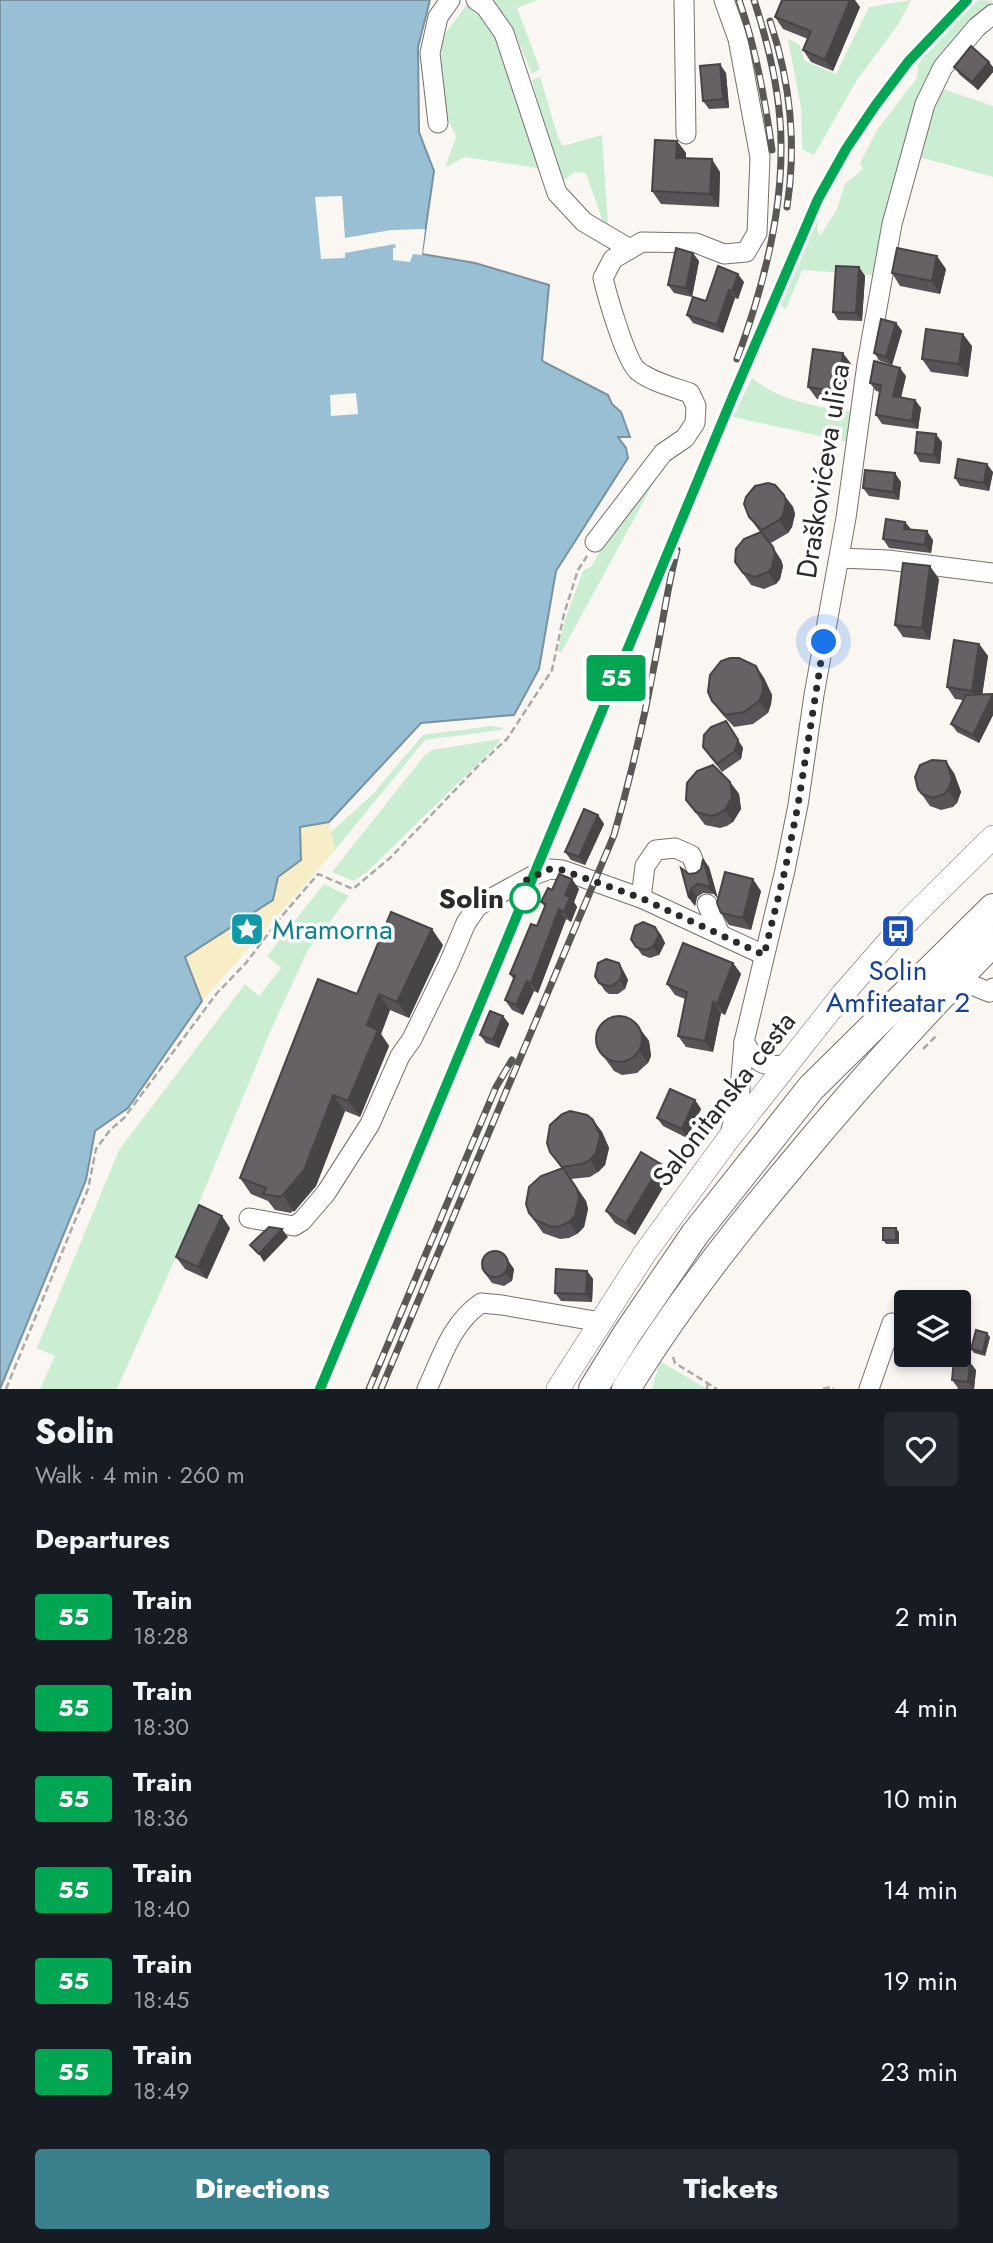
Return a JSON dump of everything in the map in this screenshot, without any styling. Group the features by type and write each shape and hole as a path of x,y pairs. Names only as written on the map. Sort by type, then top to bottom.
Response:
{"highway":[{"path":"593,1389 626,1334 695,1234 811,1088 993,908"},
{"path":"626,1389 648,1352 695,1285 762,1199 838,1108 993,942"}],"main road":[{"name":"Salonitanska cesta","path":"558,1389 645,1253 729,1138 843,995 898,931 993,837"}],"street":[{"path":"438,124 430,52 438,17 450,0"},
{"path":"476,0 485,6 504,33 557,193 584,222 630,249"},
{"path":"684,0 686,134"},
{"path":"595,542 663,453 685,438 695,423 696,406 690,393 649,378 635,369 609,305 603,278 613,259 642,242 696,243 724,254 746,252 757,233 760,158 738,39 724,0"},
{"name":"Draškovićeva ulica","path":"729,1138 739,1100 744,1042 798,805 814,695 839,558 867,363 890,238 925,104 943,67 977,27 993,14"},
{"path":"839,558 888,560 993,573"},
{"path":"641,898 645,866 656,850 675,848 691,855 697,870"},
{"path":"249,1218 294,1226 302,1221 326,1193 370,1124 400,1056 412,1039 466,923 477,907 534,875 550,869 562,870 641,898 764,955"},
{"path":"707,904 720,934"},
{"path":"957,979 989,992 993,988"},
{"path":"744,1042 754,1058 765,1065 788,1064"},
{"path":"427,1389 448,1340 459,1323 481,1303 601,1322"},
{"path":"869,1389 892,1323"}],"path":[{"path":"6,1389 88,1189 96,1149 110,1130 124,1118 217,993 246,963 318,874 353,890 390,858 507,739 552,670 564,614 578,570 595,542"},
{"path":"675,1363 717,1389"},
{"path":"707,1381 707,1389"},
{"path":"823,1389 834,1389"}],"green space":[{"path":"492,0 538,0 517,8 540,69 532,74 512,27"},
{"path":"911,0 899,23 857,80 814,155 802,149 801,108 788,39 799,44 805,61 836,74 869,7"},
{"path":"978,0 993,1 942,53 920,91 886,212 873,275 802,270 786,309 777,304 819,218 817,230 820,236 837,209 845,184 863,169 860,163 877,130 917,78 918,64"},
{"path":"469,2 500,34 544,169 464,157 445,168 456,137 442,106 441,39"},
{"path":"540,77 563,146 602,135 608,226 604,225 586,173 575,172 560,183 532,80"},
{"path":"943,89 993,106 993,177 919,157 935,105"},
{"path":"752,378 787,398 852,412 848,442 733,417"},
{"path":"666,460 561,653 558,650 564,623 583,571 592,566 611,529"},
{"path":"491,726 504,728 425,740 335,850 331,832 372,795 423,735"},
{"path":"500,739 498,744 367,872 353,881 332,872 424,756 432,750"},
{"path":"324,884 349,896 308,950 270,1032 184,1239 117,1389 40,1389 55,1356 37,1348 119,1150 245,984 259,996 281,968 267,956"},
{"path":"660,1361 707,1389 652,1389"}],"sand":[{"name":"Mramorna","path":"329,822 335,850 202,1001 185,957 272,901 278,877 301,860 300,827"}],"water":[{"path":"0,0 430,0 418,47 419,132 434,171 422,254 475,263 549,285 542,361 608,395 612,404 621,412 630,437 618,437 626,448 628,458 556,571 539,669 514,715 421,723 329,822 300,827 301,860 278,877 273,900 185,957 202,1001 128,1108 95,1131 86,1180 0,1389"}],"pier":[{"path":"342,196 345,238 391,230 425,229 422,255 413,254 410,262 393,260 395,244 345,253 345,258 321,259 315,197"},
{"path":"356,393 358,414 331,416 330,395"}],"building":[{"path":"782,0 850,0 825,60 803,50 811,31 775,17"},
{"path":"971,46 989,62 972,82 954,67"},
{"path":"720,64 723,99 703,101 700,66"},
{"path":"655,140 677,141 676,158 712,159 710,194 652,191"},
{"path":"676,248 693,253 686,288 668,285"},
{"path":"897,248 937,256 932,281 892,273"},
{"path":"718,266 738,274 732,291 729,290 717,325 687,315 693,297 706,301"},
{"path":"836,266 859,267 856,313 833,312"},
{"path":"881,319 896,323 886,357 874,353"},
{"path":"926,329 963,334 959,364 922,359"},
{"path":"813,349 843,353 835,391 808,387"},
{"path":"874,361 900,368 893,396 915,400 912,421 876,415 881,385 870,383"},
{"path":"917,432 936,434 934,455 915,453"},
{"path":"958,459 987,464 984,483 955,478"},
{"path":"865,470 895,473 893,492 863,488"},
{"path":"768,483 775,485 784,495 786,502 779,520 762,530 749,517 744,504 755,486"},
{"path":"886,519 905,522 904,529 927,531 925,545 883,539"},
{"path":"761,532 775,554 768,572 755,577 743,573 735,562 736,549 744,539"},
{"path":"903,563 930,566 922,628 895,625"},
{"path":"954,640 979,644 972,691 947,687"},
{"path":"739,658 756,666 763,683 763,692 759,701 744,712 725,715 712,701 708,692 710,675 721,661"},
{"path":"993,694 973,735 951,724 966,695"},
{"path":"726,721 738,740 735,751 717,764 703,747 704,735 711,727"},
{"path":"932,760 946,761 952,779 944,794 933,798 922,794 915,777 920,765"},
{"path":"713,765 730,782 732,797 725,810 711,816 696,812 686,800 687,783 697,771"},
{"path":"584,809 598,815 579,857 565,852"},
{"path":"703,859 712,891 708,886 697,884 691,889 689,898 681,868 689,874 696,873 701,869"},
{"path":"725,872 753,879 743,918 721,913 717,903"},
{"path":"559,874 572,879 565,895 570,897 564,912 559,909 531,983 527,981 516,1005 505,1000 515,976 510,974 531,924 537,926 546,904 541,902 548,888 552,890"},
{"path":"391,912 432,929 397,1002 379,994 367,1025 378,1030 348,1101 333,1095 304,1170 280,1197 263,1194 266,1188 240,1178 318,979 357,994"},
{"path":"643,922 655,927 659,935 653,947 645,950 636,947 631,939 635,926"},
{"path":"683,943 733,963 717,1004 713,1002 705,1041 678,1036 687,992 667,984"},
{"path":"606,959 619,963 622,972 620,980 612,986 599,983 595,976 598,963"},
{"path":"490,1011 503,1016 493,1040 480,1035"},
{"path":"619,1016 635,1023 642,1039 635,1055 619,1062 603,1055 596,1039 603,1023"},
{"path":"670,1089 695,1100 682,1129 657,1118"},
{"path":"570,1111 587,1115 593,1120 600,1135 596,1153 590,1160 562,1167 550,1152 547,1143 550,1125 562,1114"},
{"path":"641,1152 661,1164 626,1223 606,1211"},
{"path":"563,1168 577,1189 579,1197 575,1215 569,1222 552,1227 535,1220 529,1213 526,1204 529,1187 541,1176"},
{"path":"199,1205 222,1216 198,1267 176,1257"},
{"path":"269,1227 282,1229 259,1254 250,1245"},
{"path":"883,1228 896,1228 896,1240 883,1240"},
{"path":"495,1251 504,1255 508,1264 504,1273 495,1277 486,1273 482,1264 486,1255"},
{"path":"556,1269 587,1271 586,1294 555,1293"},
{"path":"976,1330 987,1333 983,1352 971,1349"},
{"path":"953,1367 970,1367 968,1382 952,1380"}],"railway":[{"path":"739,0 759,74 772,150"},
{"path":"737,359 768,257 780,178 781,132 777,94 770,56 754,0"},
{"path":"320,1389 733,396 818,199 846,149 875,106 908,63 967,0"},
{"path":"770,21 782,66 790,113 791,159 787,207"},
{"path":"381,1389 614,835 652,678 677,550"},
{"path":"369,1389 496,1087 512,1060"}],"train":[{"name":"55","path":"320,1389 733,396 818,199 846,149 875,106 908,62 967,0"}],"place":[{"name":"Solin","path":"525,898"},
{"name":"Mramorna","path":"247,929"},
{"name":"Solin Amfiteatar 2","path":"898,931"}],"route":[{"path":"525,898 518,884 550,869 562,870 641,898 764,955 798,805 824,642"}]}
